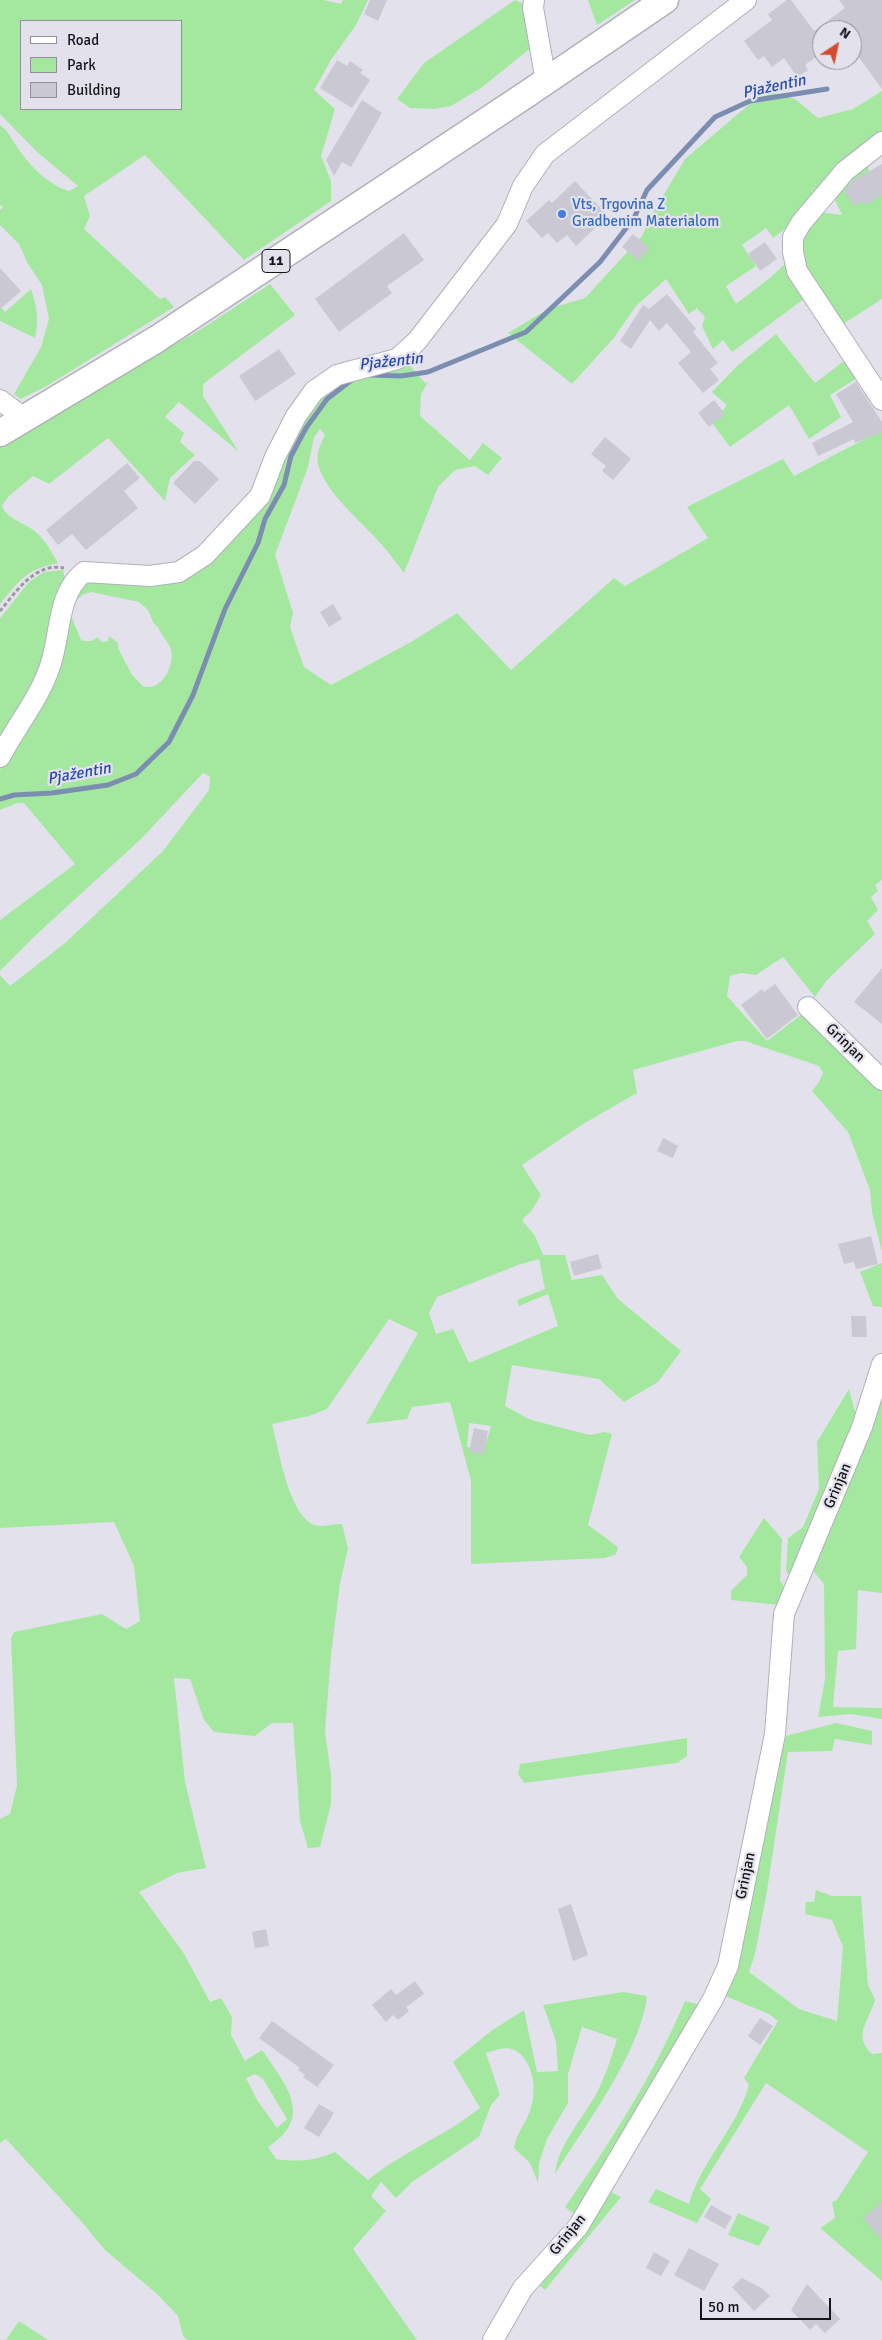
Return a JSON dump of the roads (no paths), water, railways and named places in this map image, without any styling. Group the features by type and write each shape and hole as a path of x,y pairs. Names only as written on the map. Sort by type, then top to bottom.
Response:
{"main road":[{"name":"11","path":"0,433 157,339 665,0"}],"street":[{"path":"534,0 533,8 546,81"},
{"path":"0,757 12,733 35,699 51,664 65,599 75,580 84,572 150,576 178,572 205,555 260,496 275,457 296,416 314,390 337,375 397,359 417,341 507,224 523,186 545,154 746,0"},
{"path":"882,142 845,171 801,223 793,237 793,252 798,271 882,400"},
{"path":"0,400 24,418"},
{"name":"Grinjan","path":"808,1007 882,1080"},
{"name":"Grinjan","path":"493,2340 523,2288 578,2226 713,1999 728,1966 776,1732 784,1614 862,1427 882,1364"}],"waterway":[{"name":"Pjažentin","path":"370,375 401,376 428,372 526,332 600,262 634,218 647,190 715,117 750,101 827,89"},
{"name":"Pjažentin","path":"0,799 14,795 52,793 108,785 136,774 169,742 193,695 225,609 258,543 265,519 284,485 291,456 306,428 327,399 353,379"}],"place":[{"name":"Vts, Trgovina Z Gradbenim Materialom","path":"562,214"}]}
